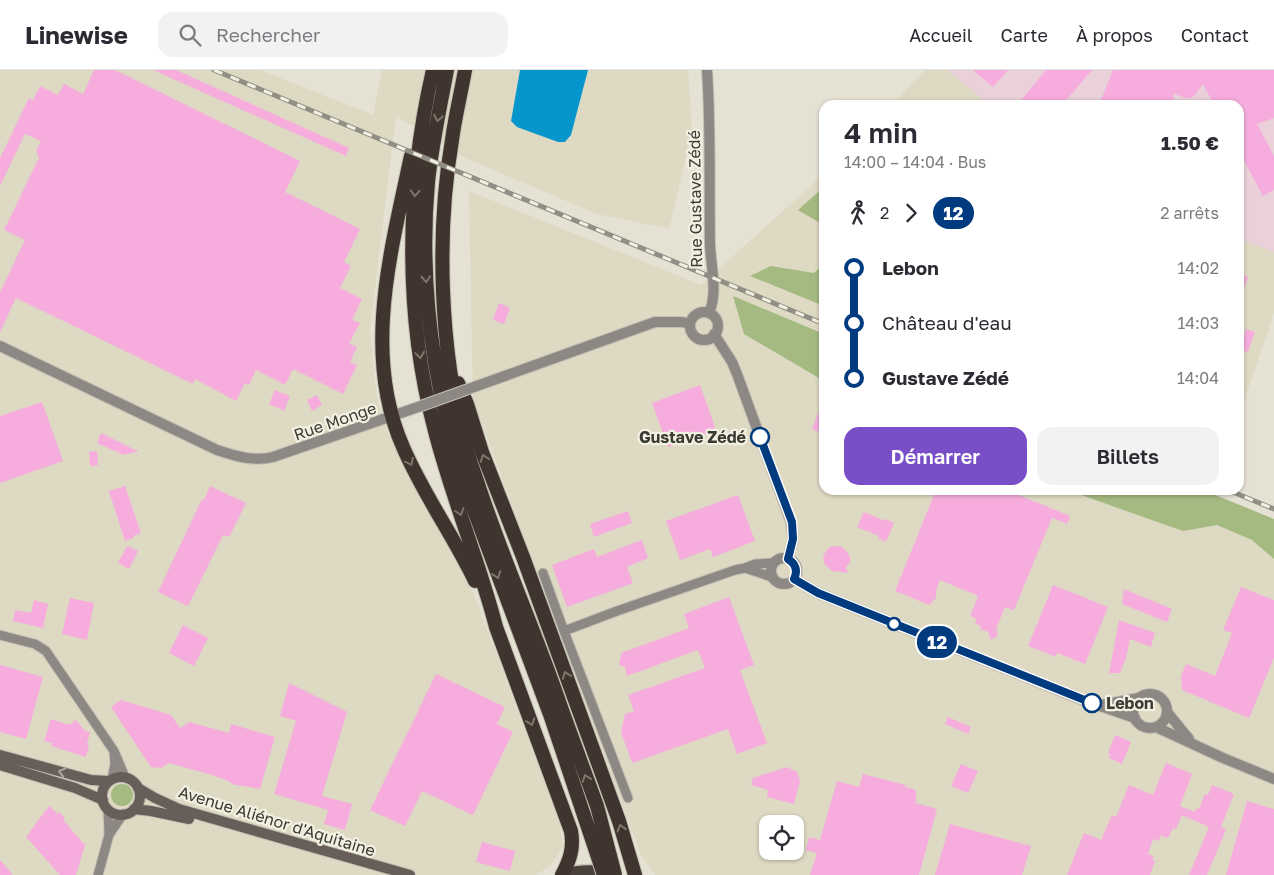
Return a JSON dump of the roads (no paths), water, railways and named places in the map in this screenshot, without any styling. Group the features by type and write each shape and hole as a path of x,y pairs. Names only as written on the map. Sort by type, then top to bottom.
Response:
{"highway":[{"path":"433,70 417,174 414,218 414,292 420,358 434,430 488,596 496,627"},
{"path":"448,70 434,139 428,182 426,278 435,363 452,445 462,478 557,715 597,806 616,875"},
{"path":"465,70 451,141 444,226 442,276 451,369 464,442 557,715 604,875"},
{"path":"428,93 421,110 390,258 383,301 383,361 386,390 392,417 402,447 423,490 463,557 496,627 571,831 573,842 570,857 562,875"},
{"path":"451,369 467,404 482,452 523,557 594,752 619,821 635,875"}],"main road":[{"path":"0,755 91,780 111,780 126,777 131,779 138,788 140,799 134,810 124,814 113,812 106,805 75,788 0,765"},
{"path":"106,805 104,790 111,780"},
{"name":"Avenue Aliénor d'Aquitaine","path":"138,788 179,809 410,875"},
{"name":"Avenue Aliénor d'Aquitaine","path":"134,810 178,816 386,875"},
{"path":"562,875 594,870 616,875"}],"street":[{"name":"Rue Gustave Zédé","path":"708,70 710,246 713,291 712,306 709,313"},
{"path":"709,313 717,322 716,331 707,339 698,339 692,333 690,324 697,314 709,313"},
{"name":"Rue Monge","path":"0,346 216,450 238,457 263,460 392,417 655,322 682,322 690,324"},
{"path":"714,334 732,362 737,374 792,522 793,539 788,559"},
{"path":"564,631 755,564 773,563 782,558 788,559 795,565 797,570 794,579 788,584 780,584 772,577 745,568"},
{"path":"772,577 773,563"},
{"path":"543,573 628,798"},
{"path":"794,579 818,593 1074,697 1135,718 1142,726 1156,727 1164,721 1167,712"},
{"path":"0,636 35,644 46,651 114,750 126,777"},
{"path":"1099,705 1139,698 1146,694 1156,695 1165,702 1167,712 1195,745"},
{"path":"1135,718 1133,707 1139,698"},
{"path":"1156,727 1274,779"},
{"path":"111,780 115,764 114,750"},
{"path":"106,805 109,835"},
{"path":"98,875 109,835 124,814"}],"water":[{"path":"520,70 588,70 571,135 565,142 558,142 517,127 511,121"}],"railway":[{"path":"214,70 819,322"},
{"path":"1240,495 1274,509"}],"place":[{"name":"Gustave Zédé","path":"760,437"},
{"name":"Lebon","path":"1092,703"}]}
